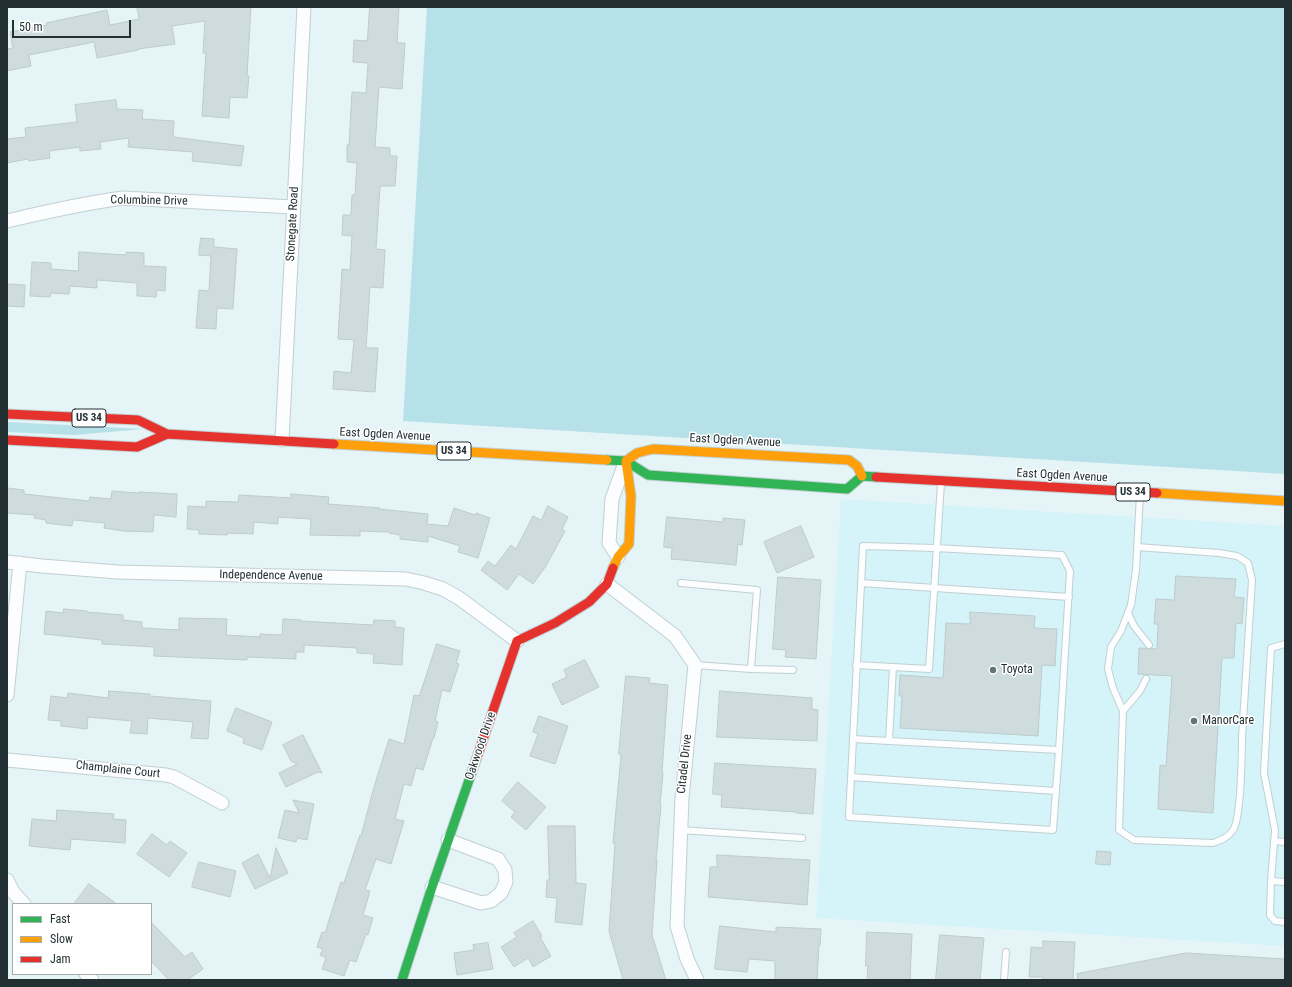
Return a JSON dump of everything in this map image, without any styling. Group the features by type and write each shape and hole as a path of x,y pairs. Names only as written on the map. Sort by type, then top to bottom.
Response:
{"main road":[{"name":"East Ogden Avenue","path":"7,414 138,420 167,434 626,461 648,474 847,489 862,476 1285,501"},
{"name":"East Ogden Avenue","path":"7,440 138,447 167,434"},
{"name":"East Ogden Avenue","path":"626,461 637,453 653,449 849,460 857,466 862,476"},
{"path":"517,641 555,623 589,602 607,584 618,557 629,544 632,496 626,461"},
{"name":"Oakwood Drive","path":"402,980 432,887 517,641"}],"street":[{"name":"Stonegate Road","path":"282,440 304,7"},
{"name":"Columbine Drive","path":"7,221 74,206 123,198 294,206"},
{"path":"618,557 609,543 612,499 626,461"},
{"path":"7,695 14,563"},
{"name":"Independence Avenue","path":"14,563 118,572 406,579 443,589 459,598 517,641"},
{"path":"607,584 675,636 695,665"},
{"name":"Citadel Drive","path":"695,665 682,798 677,926 687,958 697,980"},
{"name":"Champlaine Court","path":"7,760 170,776 222,804"},
{"path":"432,887 481,903 491,900 501,893 506,882 505,870 498,859 448,840"},
{"path":"7,880 13,892 23,903"}],"lane":[{"path":"856,665 928,669 941,481"},
{"path":"1138,547 1219,553 1237,556 1248,563 1252,580 1239,802 1234,829 1224,839 1213,843 1134,840 1119,830 1123,711 1113,688 1108,669 1111,648 1121,631 1131,605 1138,547 1140,493"},
{"path":"863,546 936,548 1062,555 1070,571 1053,830 849,817 861,583 863,546"},
{"path":"681,583 757,590 751,669"},
{"path":"861,583 1069,597"},
{"path":"1128,613 1134,626 1149,643 1149,645"},
{"path":"1285,644 1271,648 1264,758 1264,773 1275,830 1270,915 1275,920 1285,922"},
{"path":"695,665 793,670"},
{"path":"889,741 893,667"},
{"path":"1123,711 1140,691 1146,680"},
{"path":"853,739 1059,750"},
{"path":"851,777 1056,791"},
{"path":"680,830 802,838"},
{"path":"1274,841 1285,842"},
{"path":"1271,882 1285,882"},
{"path":"1004,980 1006,952"}],"shaded area":[{"path":"427,7 1285,7 1285,474 403,421"},
{"path":"7,422 144,429 74,435 7,432"},
{"path":"841,499 1285,526 1285,946 816,918"}],"building":[{"path":"137,7 251,7 247,98 230,97 229,118 202,116 206,53 203,53 205,21 172,26 175,44 138,49 97,58 94,42 29,55 31,66 7,71 7,49 13,48 10,32 47,25 46,23 107,10 110,25 139,19"},
{"path":"370,7 399,7 397,43 405,43 402,89 379,87 375,147 390,148 390,156 397,156 395,186 380,186 376,249 385,250 383,288 370,287 366,348 378,348 375,392 333,389 334,371 351,373 354,340 338,339 342,269 350,270 352,236 342,235 343,215 351,215 352,195 355,195 357,163 347,162 347,145 349,145 352,92 366,93 368,63 353,62 354,40 367,41"},
{"path":"116,100 117,109 143,110 142,119 174,121 173,137 244,146 241,166 192,161 193,152 128,147 129,138 100,142 101,149 80,151 80,147 49,151 50,158 29,161 28,159 7,163 7,139 26,137 25,128 77,122 75,105"},
{"path":"201,238 214,239 214,247 237,249 233,309 217,308 216,329 196,328 199,290 209,291 211,256 199,255"},
{"path":"79,252 126,255 126,252 144,253 144,266 166,267 165,291 157,290 156,297 137,296 137,283 97,280 97,288 70,286 69,294 51,293 50,297 30,296 32,262 51,263 51,269 78,271"},
{"path":"7,284 25,285 24,307 7,306"},
{"path":"7,488 24,490 24,494 89,501 90,497 111,499 112,491 177,494 176,517 154,515 153,532 123,531 104,528 105,523 73,520 72,526 46,523 46,520 34,518 35,515 7,513"},
{"path":"291,494 329,497 328,504 428,514 427,524 448,526 454,508 490,518 478,558 458,552 460,546 428,536 428,542 400,539 400,535 389,532 360,531 360,536 310,535 311,519 278,517 278,524 254,522 253,534 199,534 199,530 187,529 188,506 206,507 206,501 238,502 239,495 291,498"},
{"path":"548,506 568,517 562,529 565,531 546,566 533,584 519,574 507,590 481,570 488,561 495,566 511,545 516,549 533,516 541,520"},
{"path":"667,517 723,522 723,518 745,520 742,545 738,544 736,565 671,559 672,548 664,547"},
{"path":"801,526 814,557 777,573 764,542"},
{"name":"ManorCare","path":"1176,576 1236,579 1234,597 1244,598 1242,624 1236,623 1234,658 1222,658 1213,813 1158,809 1160,765 1166,766 1172,676 1138,674 1139,648 1157,649 1158,624 1154,624 1156,599 1174,600"},
{"path":"778,577 821,580 816,659 785,657 786,650 773,649"},
{"path":"64,609 123,615 123,620 142,622 142,628 179,630 179,618 227,619 226,635 260,637 260,634 282,635 283,619 373,625 374,620 395,621 395,627 404,628 402,665 373,663 374,654 357,653 357,648 304,645 304,652 296,652 296,659 247,657 247,660 154,656 154,647 102,644 102,640 44,634 46,611 63,613"},
{"name":"Toyota","path":"970,612 1035,616 1034,628 1057,629 1055,666 1042,665 1038,736 900,728 902,696 899,696 900,675 943,678 946,623 970,624"},
{"path":"437,644 460,651 456,663 459,664 450,692 442,690 435,721 438,722 423,770 416,768 411,786 404,784 395,819 404,821 391,864 376,859 365,890 370,891 363,915 373,918 368,935 366,934 356,962 350,960 344,976 322,969 326,958 320,955 323,949 317,947 322,932 325,933 341,882 344,883 360,835 361,836 389,739 404,744 414,695 419,696"},
{"path":"585,660 599,687 562,705 552,684 567,677 564,670"},
{"path":"626,676 650,678 649,683 668,685 652,935 666,980 623,980 609,931 615,843 613,843"},
{"path":"109,691 211,701 208,739 191,738 193,722 148,718 147,734 130,733 132,721 88,717 87,729 61,726 61,721 48,720 51,696 67,698 68,693 108,698"},
{"path":"720,691 812,698 812,709 818,710 817,741 717,737"},
{"path":"236,708 272,722 262,750 243,743 244,738 227,731"},
{"path":"539,716 568,726 555,764 530,756 538,734 533,732"},
{"path":"303,735 322,773 318,772 286,787 279,773 297,764 291,761 283,745"},
{"path":"715,763 816,769 813,814 721,807 722,795 713,794"},
{"path":"518,782 546,807 526,830 511,817 515,812 502,801"},
{"path":"293,800 314,804 307,840 297,838 296,842 278,838 285,810 299,813"},
{"path":"57,810 114,814 113,819 126,820 125,843 71,839 70,850 29,846 32,819 56,821"},
{"path":"548,826 575,826 576,883 586,884 582,925 555,922 557,898 546,897 547,880 549,880"},
{"path":"152,834 167,845 170,841 187,853 169,877 137,854"},
{"path":"276,848 288,873 255,889 242,863 258,854 270,878"},
{"path":"1097,851 1111,852 1110,865 1096,864"},
{"path":"717,855 810,860 807,905 708,897 710,867 717,867"},
{"path":"199,862 236,871 230,897 192,887"},
{"path":"89,884 116,903 75,903"},
{"path":"533,921 551,956 533,967 528,958 514,967 501,947 517,937 514,933"},
{"path":"152,923 185,957 192,952 203,969 187,980 169,980 152,962"},
{"path":"720,926 776,932 776,927 821,929 817,980 775,980 775,961 749,959 747,972 715,969"},
{"path":"867,932 912,934 910,980 867,980"},
{"path":"940,935 984,938 980,980 936,980"},
{"path":"1043,941 1075,942 1073,980 1043,980 1043,977 1029,977 1031,947 1043,948"},
{"path":"488,943 493,969 457,975 454,953 474,950 473,945"},
{"path":"1186,953 1285,959 1284,980 1078,980 1077,974"}],"traffic: fast":[{"path":"607,460 626,461 648,475 847,489 862,476 876,477"},
{"path":"402,980 432,887 476,760"}],"traffic: slow":[{"path":"334,444 607,460"},
{"path":"626,461 637,453 653,449 849,460 857,466 862,476"},
{"path":"613,568 618,557 629,544 631,496 626,461"},
{"path":"1157,493 1285,501"}],"traffic: jam":[{"path":"7,414 138,420 167,434 334,444"},
{"path":"7,440 137,447 167,434"},
{"path":"876,477 1157,493"},
{"path":"476,760 517,641 555,623 589,602 607,584 613,568"}],"place":[{"name":"Toyota","path":"993,670"},
{"name":"ManorCare","path":"1194,721"}]}
